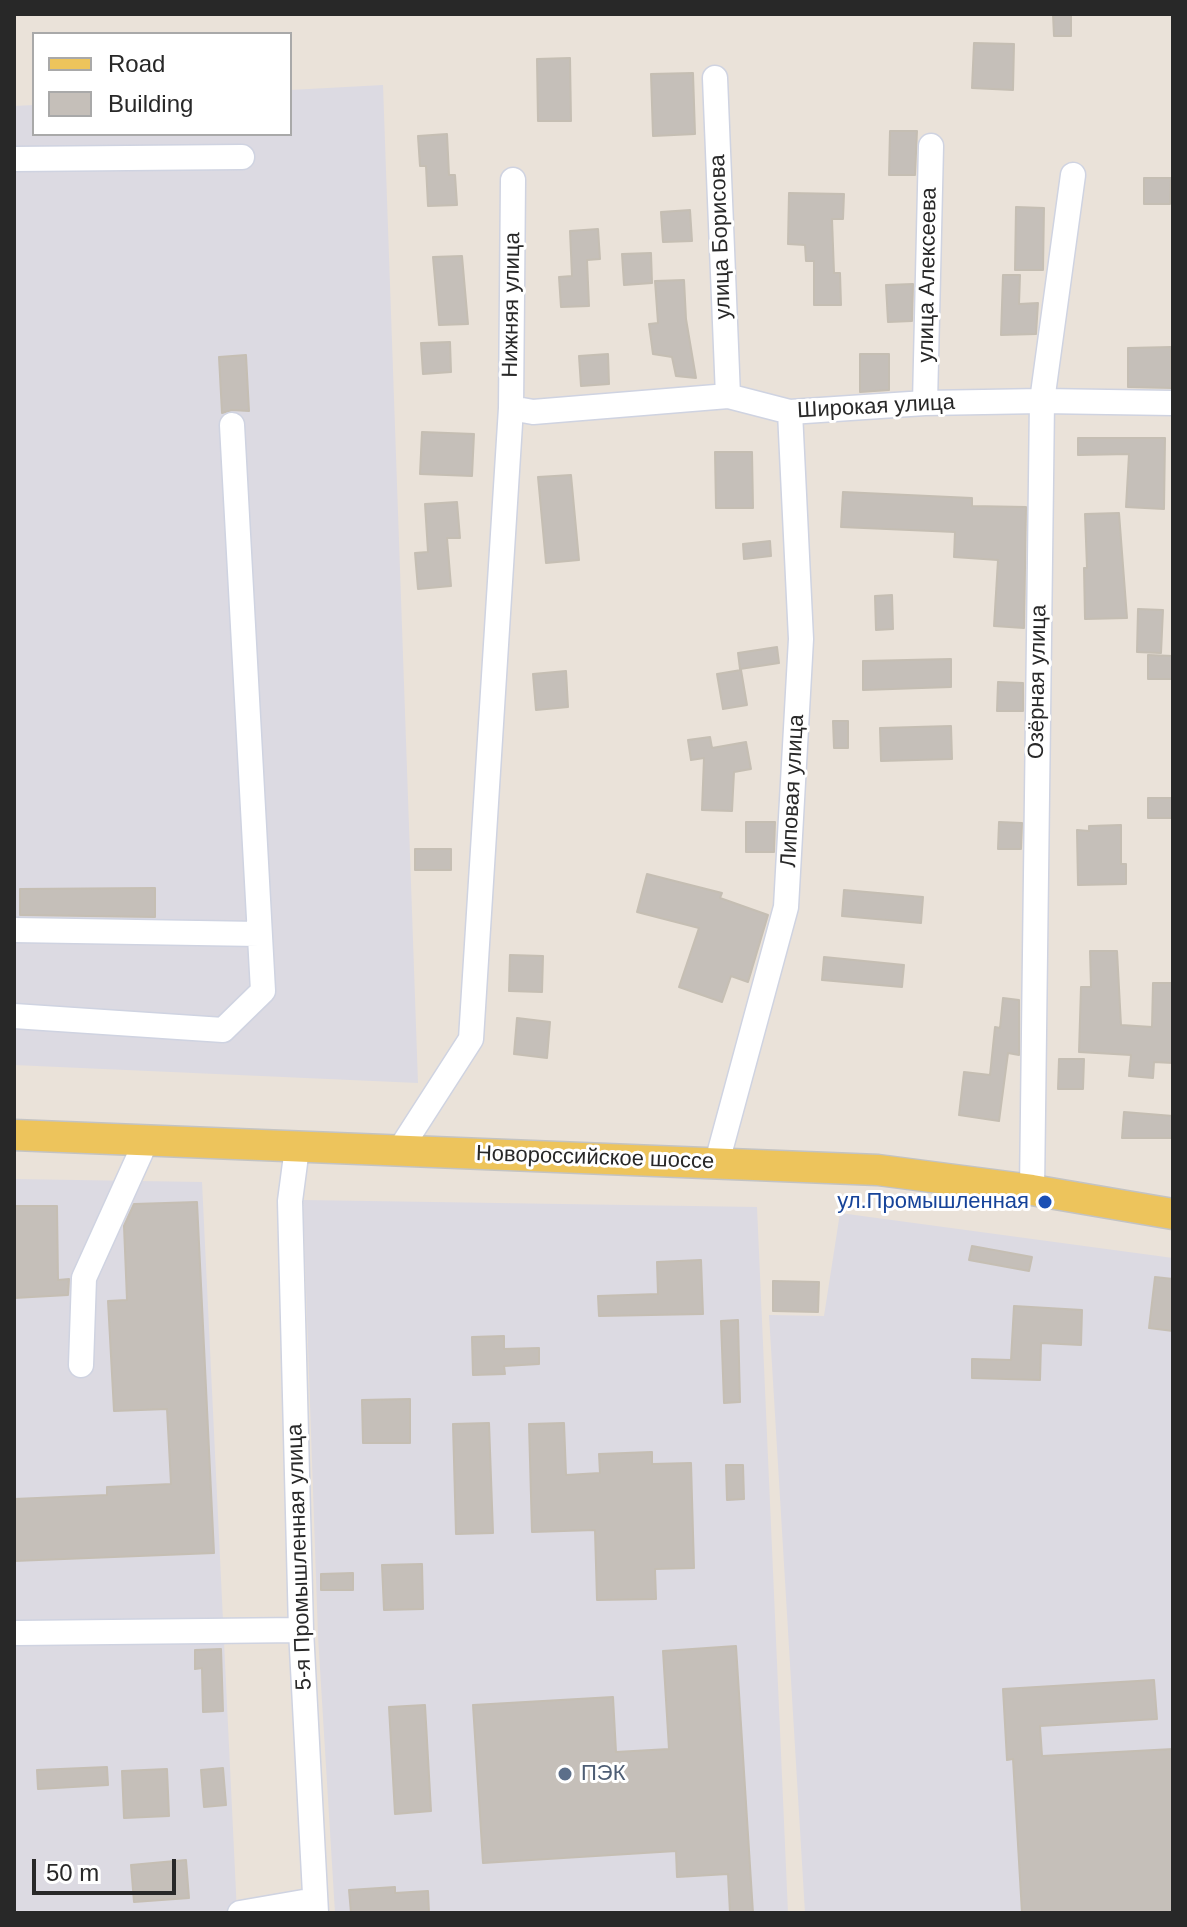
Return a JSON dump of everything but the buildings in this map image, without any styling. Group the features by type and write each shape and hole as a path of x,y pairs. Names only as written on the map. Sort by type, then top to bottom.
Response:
{"main road":[{"name":"Новороссийское шоссе","path":"14,1135 878,1170 1032,1190 1173,1214"}],"street":[{"name":"улица Борисова","path":"715,78 728,396"},
{"name":"улица Алексеева","path":"925,403 931,146"},
{"path":"14,159 242,157"},
{"name":"Озёрная улица","path":"1032,1190 1042,401 1073,175"},
{"name":"Нижняя улица","path":"399,1151 471,1039 522,410 513,180"},
{"name":"Широкая улица","path":"522,410 728,396 790,412 925,403 1173,403"},
{"name":"Липовая улица","path":"717,1162 786,907 801,639 790,412"},
{"path":"14,1016 223,1030 263,991 232,425"},
{"path":"14,930 259,934"},
{"path":"81,1365 84,1278 146,1141"},
{"name":"5-я Промышленная улица","path":"297,1148 290,1201 301,1630 316,1907"},
{"path":"17,1633 301,1630"},
{"path":"240,1913 316,1907"}],"shaded area":[{"path":"383,85 418,1083 14,1065 14,106 32,105 32,136 292,136 292,90"},
{"path":"14,1179 202,1182 237,1913 14,1913"},
{"path":"303,1200 757,1207 788,1913 335,1913 318,1636"},
{"path":"840,1213 1173,1258 1173,1913 805,1913 769,1315 824,1316"}],"place":[{"name":"ул.Промышленная","path":"1045,1202"},
{"name":"ПЭК","path":"565,1774"}]}
